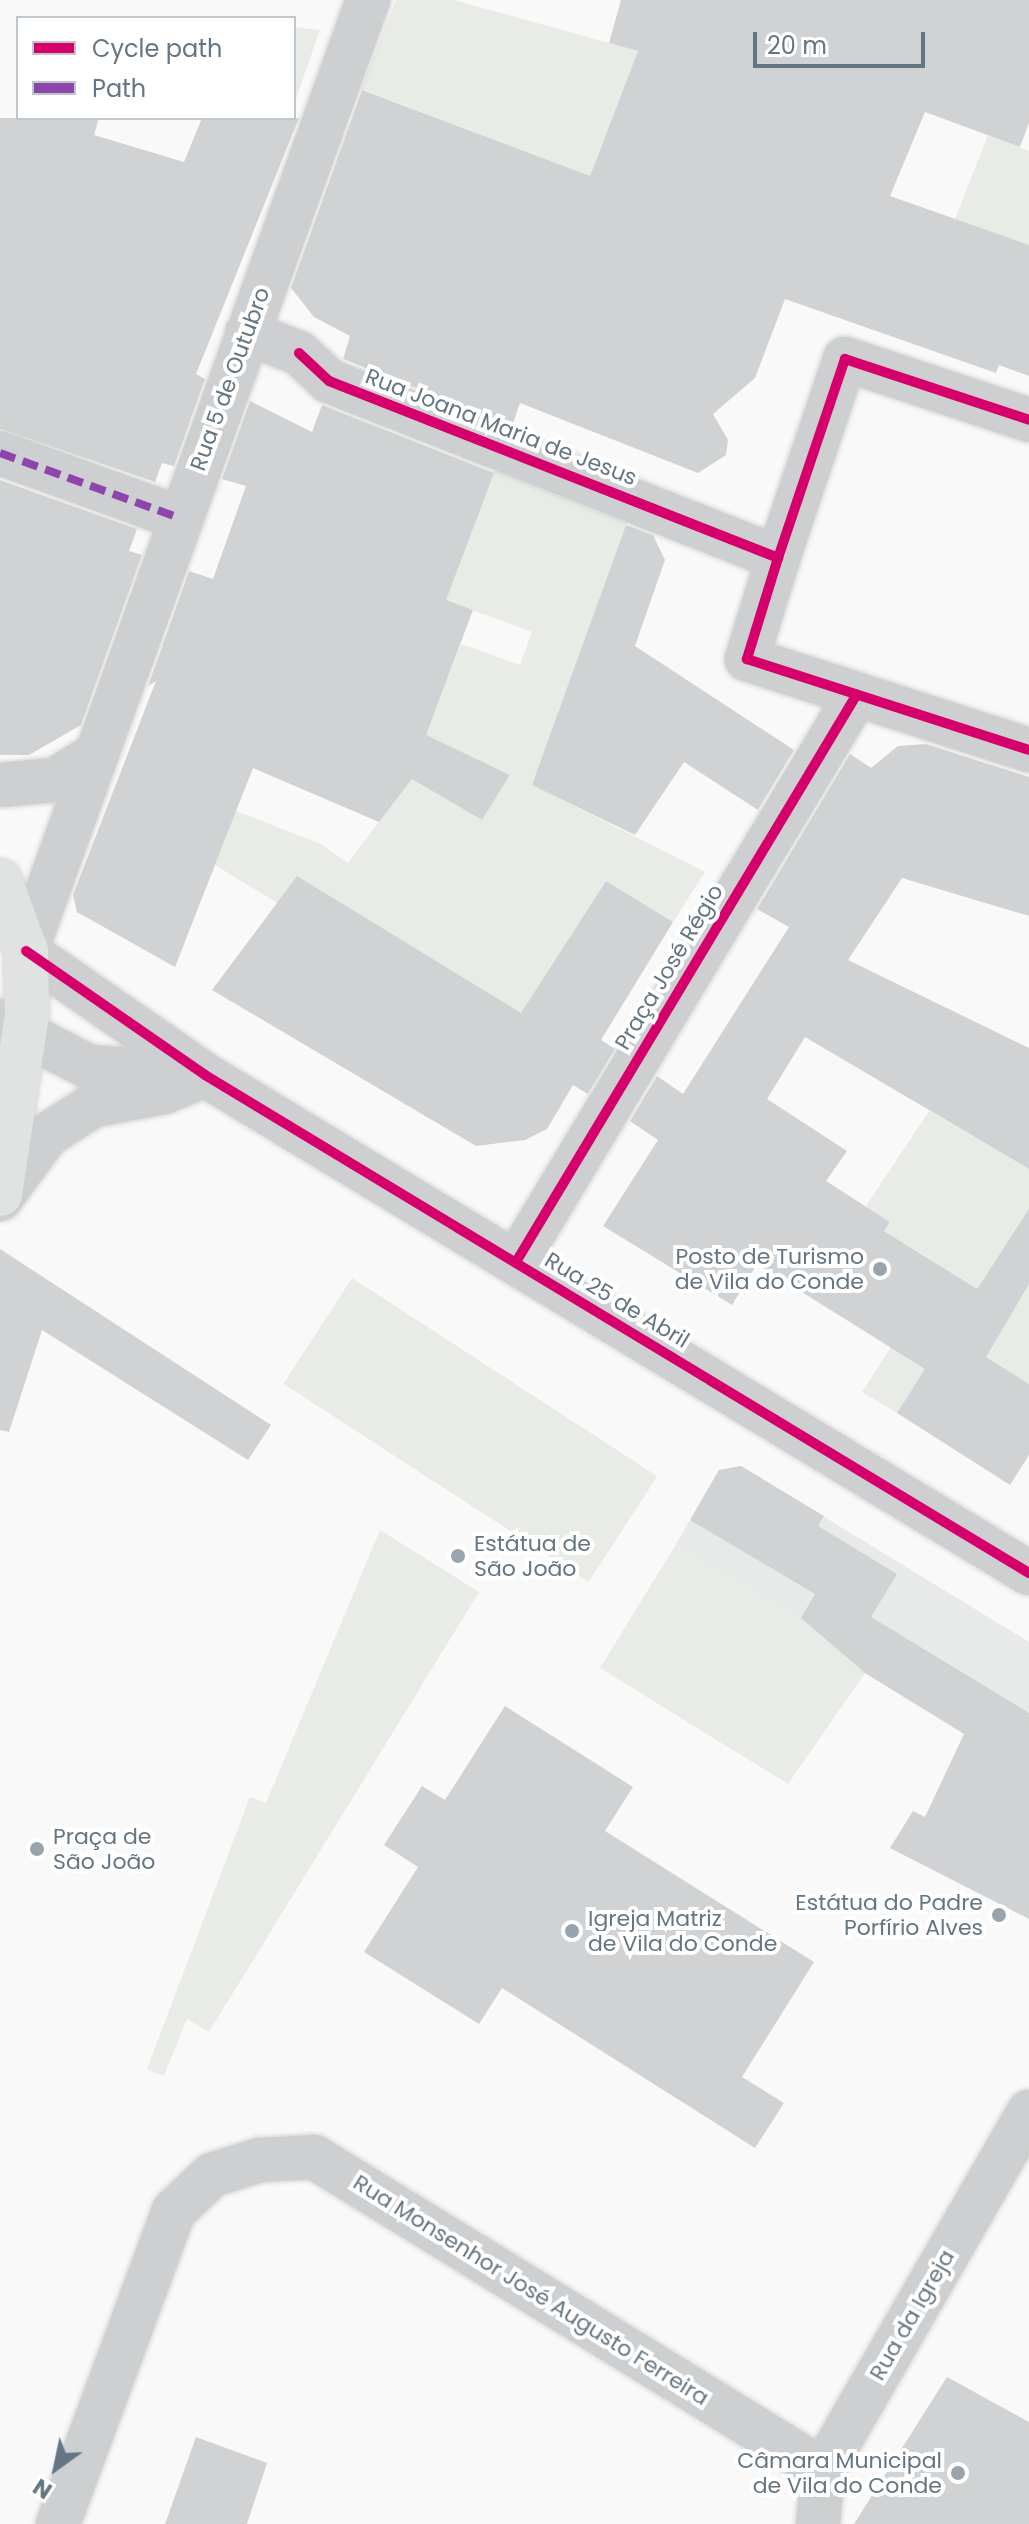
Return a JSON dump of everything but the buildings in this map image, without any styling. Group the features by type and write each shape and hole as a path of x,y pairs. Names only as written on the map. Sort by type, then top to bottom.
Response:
{"main road":[{"name":"Rua 5 de Outubro","path":"0,881 13,954 14,1028 0,1197"}],"street":[{"name":"Rua 5 de Outubro","path":"13,954 92,757 368,0"},
{"name":"Rua Joana Maria de Jesus","path":"247,333 299,353 329,381 778,558"},
{"path":"1029,420 845,359 747,659 1029,750"},
{"path":"0,453 180,518"},
{"name":"Praça José Régio","path":"516,1262 857,694"},
{"path":"0,785 55,780 92,757"},
{"name":"Rua 25 de Abril","path":"13,954 205,1075 1029,1573"},
{"name":"Rua 25 de Abril","path":"14,1028 89,1067 205,1075"},
{"path":"0,1197 47,1135 94,1105 164,1092 205,1075"},
{"name":"Rua da Igreja","path":"818,2524 823,2470 1029,2112"},
{"name":"Rua Monsenhor José Augusto Ferreira","path":"58,2524 174,2211 227,2170 314,2157 823,2470"}],"shaded area":[{"path":"396,0 454,0 638,51 590,176 361,89"},
{"path":"296,27 320,30 296,98"},
{"path":"988,135 1029,151 1029,245 955,219"},
{"path":"495,470 627,523 533,785 705,872 673,922 606,881 520,1015 328,934 215,865 236,811 321,844 348,863 403,790 461,644 520,665 532,632 445,600","holes":["448,746 510,775 482,820 422,784"]},
{"path":"929,1111 1029,1169 1029,1269 1001,1252 978,1287 1013,1310 1029,1284 1029,1384 949,1333 897,1413 862,1392 904,1327 930,1259 884,1231 890,1222 866,1206"},
{"path":"352,1278 657,1476 589,1582 283,1384"},
{"path":"741,1466 1029,1642 1029,1756 921,1707 865,1673 801,1618 675,1546 719,1470"},
{"path":"380,1530 479,1592 209,2032 187,2019 164,2076 147,2069 250,1797 266,1803"},
{"path":"675,1546 801,1618 865,1673 788,1784 600,1668"}],"marked path":[{"path":"0,453 180,518"}],"cycle path":[{"path":"299,353 329,381 778,558 747,659 1029,750"},
{"path":"778,558 845,359 1029,420"},
{"path":"516,1262 857,694"},
{"path":"26,951 205,1075 1029,1573"}],"place":[{"name":"Posto de Turismo de Vila do Conde","path":"880,1269"},
{"name":"Estátua de São João","path":"458,1556"},
{"name":"Praça de São João","path":"37,1849"},
{"name":"Estátua do Padre Porfírio Alves","path":"999,1915"},
{"name":"Igreja Matriz de Vila do Conde","path":"572,1931"},
{"name":"Câmara Municipal de Vila do Conde","path":"958,2473"}]}
